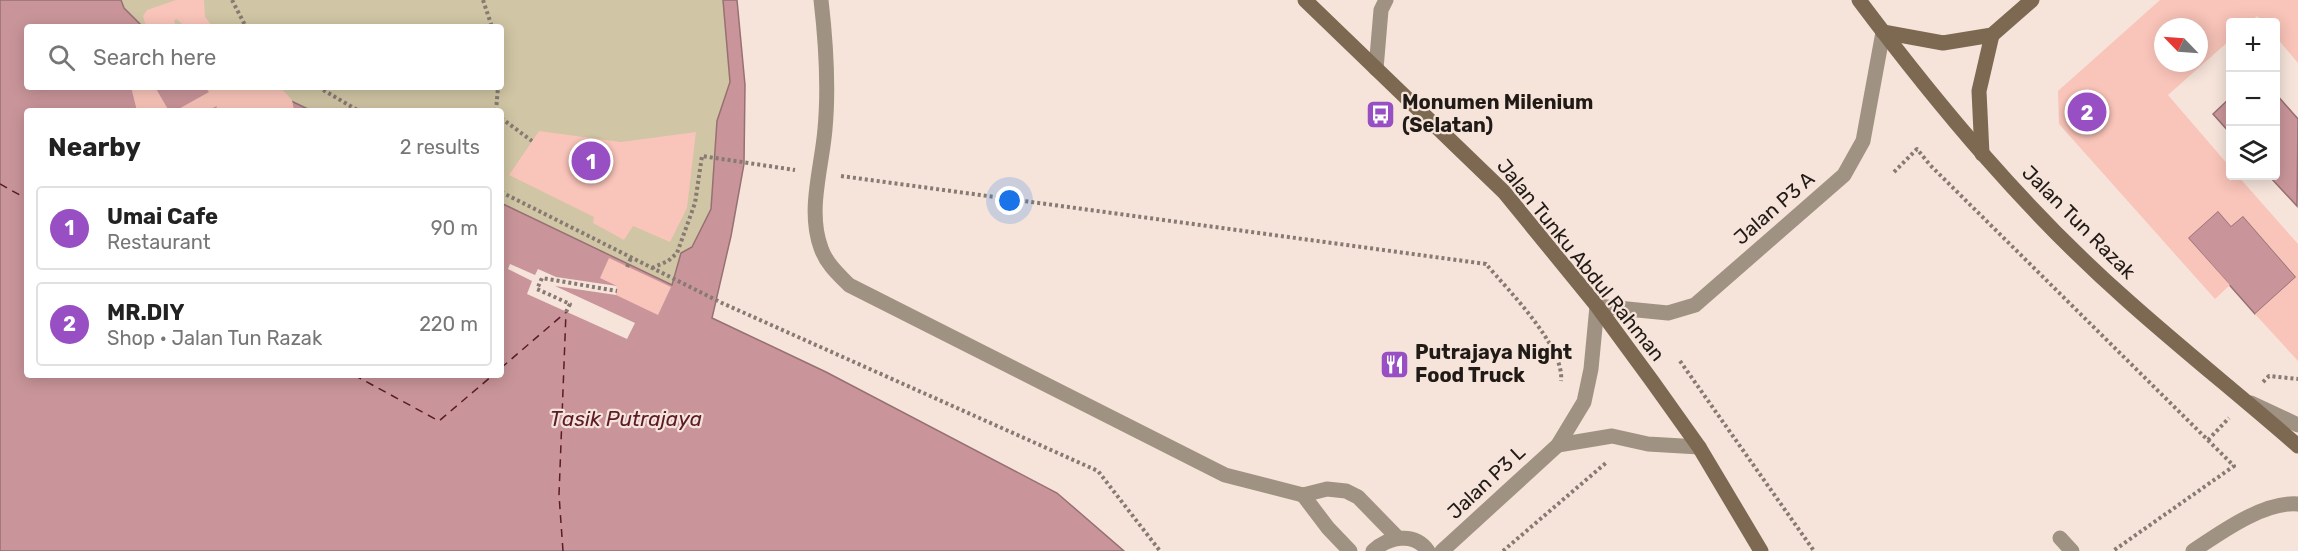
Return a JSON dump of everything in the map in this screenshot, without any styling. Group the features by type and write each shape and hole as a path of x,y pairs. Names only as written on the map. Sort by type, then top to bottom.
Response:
{"street":[{"path":"821,0 828,79 816,229 821,249 832,267 849,285 1225,475 1303,495 1327,489 1346,491 1358,497 1397,537"},
{"name":"Jalan Tunku Abdul Rahman","path":"1305,0 1504,192 1597,306 1699,447 1761,551"},
{"path":"1376,69 1381,10 1386,0"},
{"name":"Jalan Tun Razak","path":"1859,0 1982,154 2065,241 2128,301 2298,446"},
{"path":"1883,32 1943,43 1992,35 2031,0"},
{"name":"Jalan P3 A","path":"1597,306 1668,313 1695,305 1844,175 1863,141 1883,32"},
{"path":"1982,154 1979,91 1992,35"},
{"name":"Jalan P3 L","path":"1442,551 1558,445 1584,402 1591,369 1597,306"},
{"path":"2246,400 2298,425"},
{"path":"1558,445 1612,436 1648,444 1699,447"},
{"path":"1303,495 1328,528 1350,551"},
{"path":"2193,551 2226,528 2268,509 2290,503 2298,504"},
{"path":"1373,551 1382,542 1397,537 1412,539 1428,551"},
{"path":"2060,538 2072,551"}],"path":[{"path":"232,0 244,24"},
{"path":"483,0 491,24"},
{"path":"323,90 353,108"},
{"path":"496,108 498,90"},
{"path":"504,120 532,141"},
{"path":"1894,172 1917,149 1930,165 2234,466 2114,551"},
{"path":"652,268 668,261 677,253 695,203 702,156 1486,264 1550,342 1559,361 1562,378 1560,386"},
{"path":"504,194 722,303 1098,471 1160,551"},
{"path":"627,267 631,258"},
{"path":"566,312 570,304 537,289 542,278 616,291"},
{"path":"1680,361 1814,551"},
{"path":"1503,551 1614,456"}],"shaded area":[{"path":"121,0 723,0 730,82 717,121 711,209 692,247 681,253 673,285 504,204 504,108 306,108 268,90 504,90 504,24 140,24 124,8"}],"water":[{"name":"Tasik Putrajaya","path":"0,0 121,0 124,8 140,24 24,24 24,90 268,90 306,108 24,108 24,378 504,378 504,204 672,285 681,253 692,247 711,209 717,121 730,82 723,0 737,0 745,85 744,164 731,236 712,318 826,372 1057,493 1124,551 0,551"},
{"path":"2280,99 2298,119 2297,206 2273,180 2280,180"},
{"path":"2226,102 2226,129 2213,114"},
{"path":"2218,211 2231,226 2243,216 2296,277 2255,314 2188,238"}],"pier":[{"path":"510,264 535,275 538,269 556,277 617,286 616,295 555,286 635,323 627,339 527,294 532,281 508,269"}],"building":[{"path":"176,0 204,0 205,17 211,24 182,24 177,19 174,20 175,24 146,24 143,16 147,10"},
{"path":"2160,0 2298,0 2298,63 2280,42 2280,18 2259,18 2257,16 2255,18 2226,18 2226,44 2208,60 2208,18 2154,18 2154,72 2194,72 2168,95 2226,162 2226,180 2242,180 2298,244 2298,361 2255,314 2296,277 2243,216 2231,226 2218,211 2188,238 2230,285 2215,299 2059,124 2058,91"},
{"path":"132,90 157,90 167,108 136,108"},
{"path":"207,90 283,90 292,100 294,108 216,108 217,106 180,108 209,92"},
{"path":"539,131 621,142 696,132 687,208 670,242 633,226 624,240 593,223 594,217 509,175"},
{"path":"609,258 671,287 658,315 616,295 617,286 600,278"}],"ferry route":[{"path":"0,184 24,197"},
{"path":"563,551 559,495 566,312"},
{"path":"504,365 565,313"},
{"path":"360,378 439,421 489,378"}],"place":[{"name":"MR.DIY","path":"2087,112"},
{"name":"Monumen Milenium (Selatan)","path":"1381,114"},
{"name":"Umai Cafe","path":"591,161"},
{"name":"Putrajaya Night Food Truck","path":"1394,364"}]}
